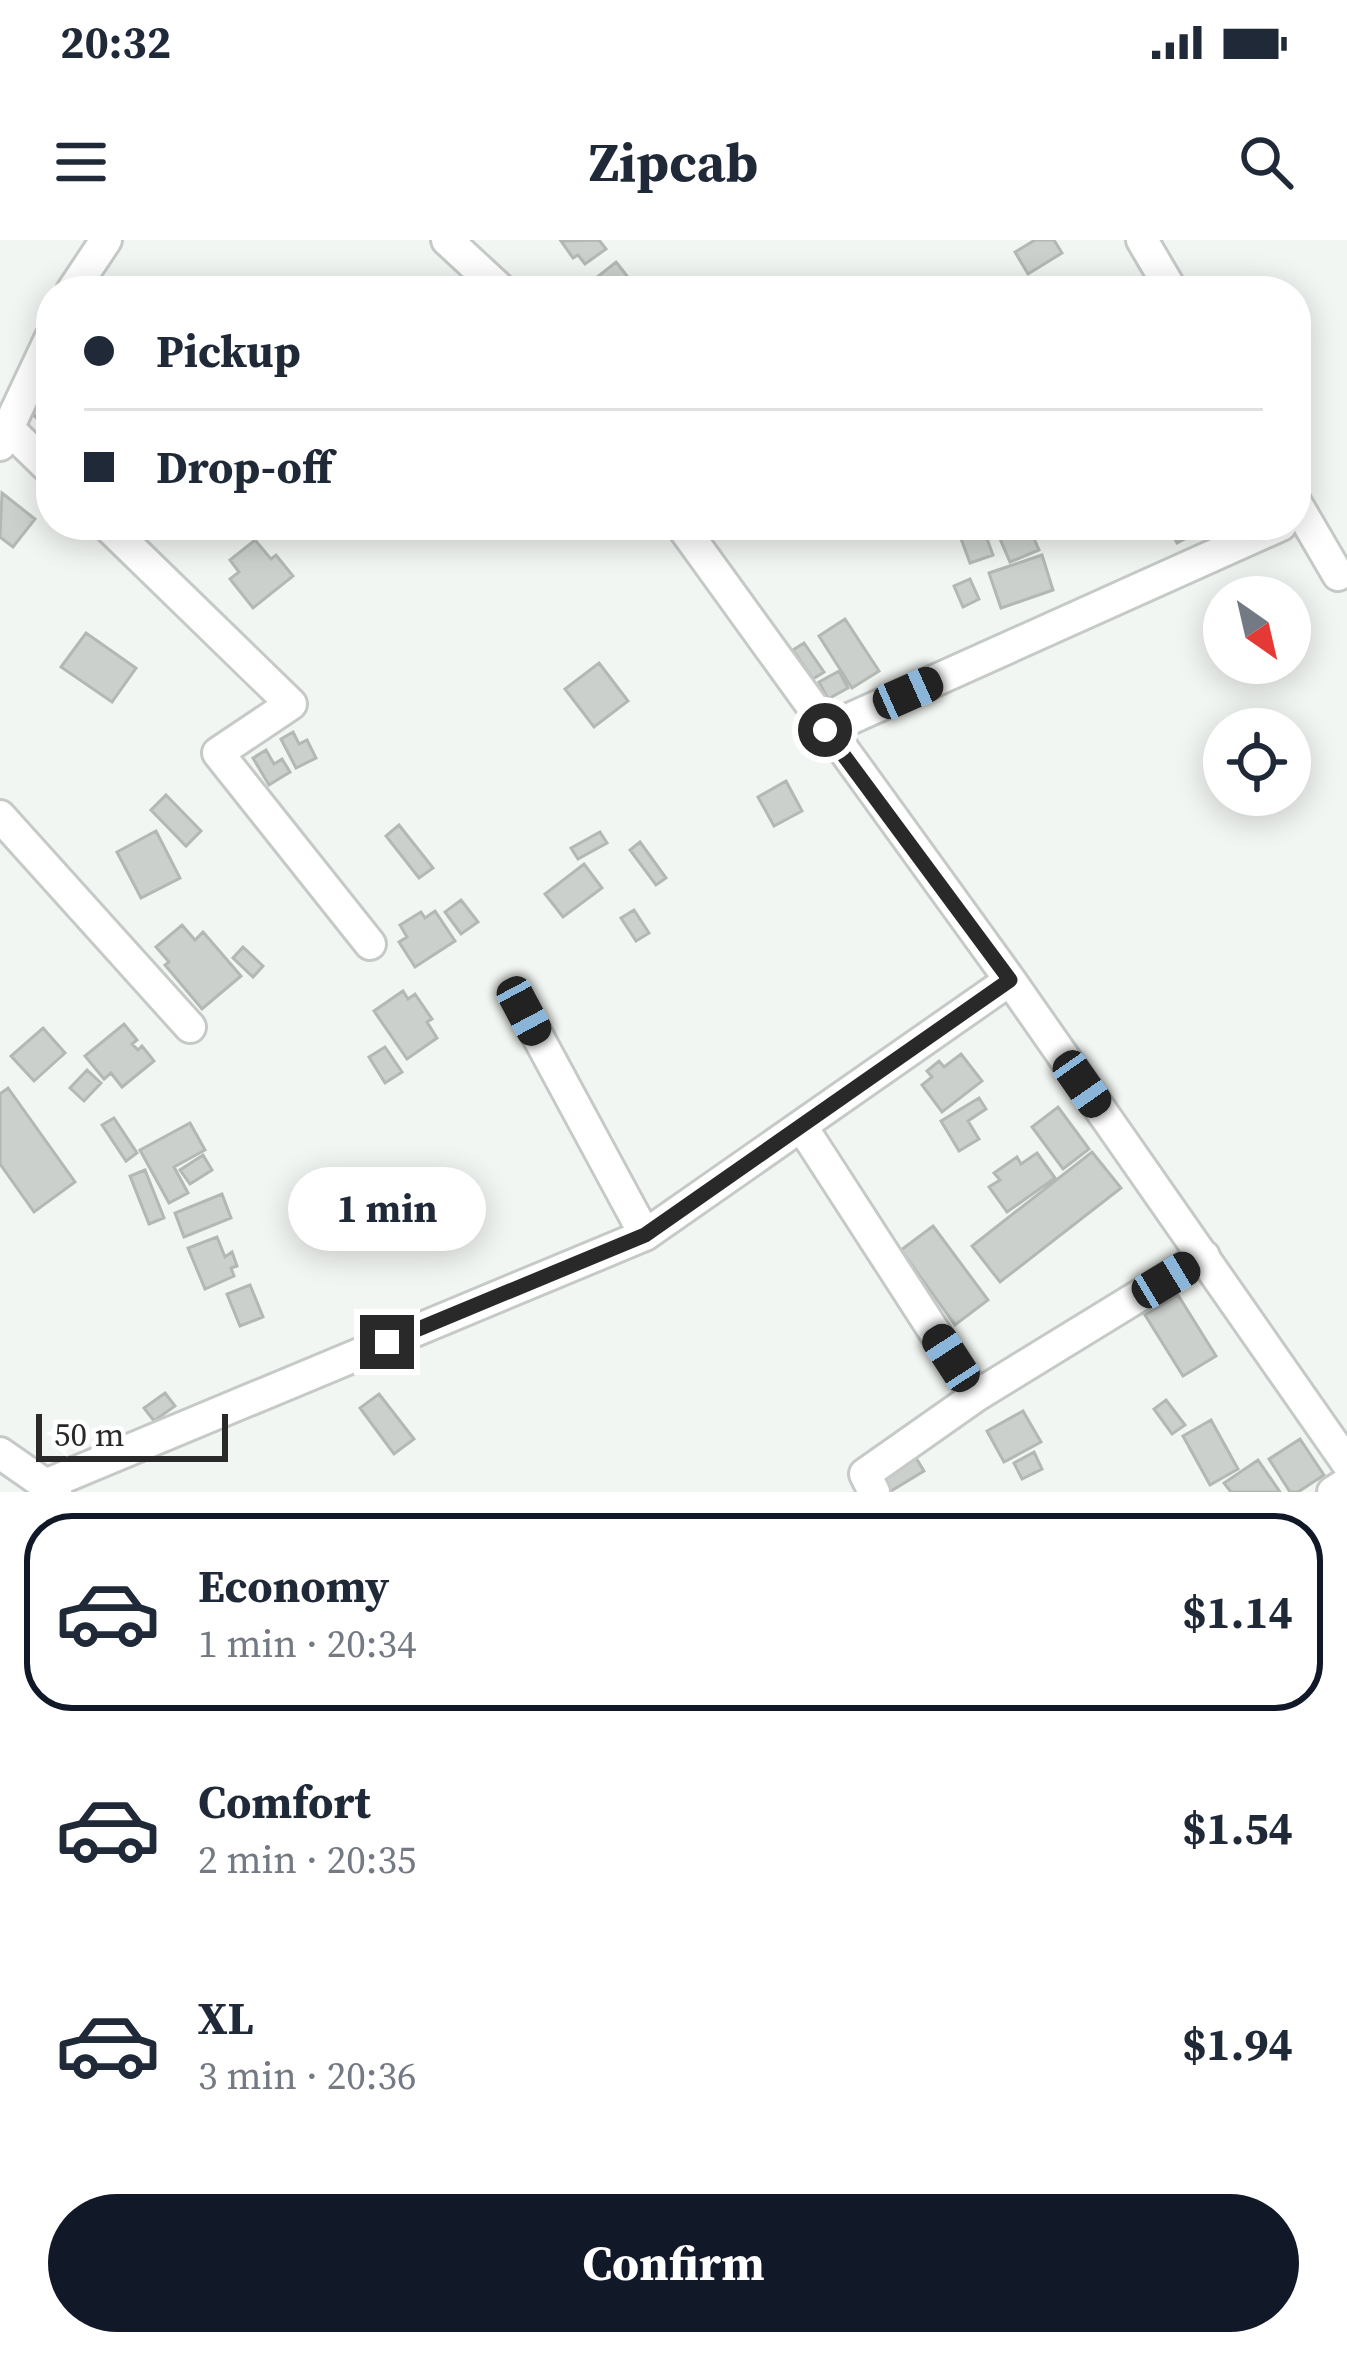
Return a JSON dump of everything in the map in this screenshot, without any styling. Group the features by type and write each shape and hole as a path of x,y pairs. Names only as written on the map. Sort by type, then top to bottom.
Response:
{"street":[{"path":"82,276 106,240"},
{"path":"447,240 486,276"},
{"path":"1142,240 1163,276"},
{"path":"36,370 5,438 36,460"},
{"path":"1311,538 1339,575"},
{"path":"122,540 291,704 218,752 370,944"},
{"path":"692,540 1010,980 1347,1463"},
{"path":"825,730 1239,540"},
{"path":"0,816 190,1027"},
{"path":"0,1453 50,1488 645,1235 1010,980"},
{"path":"524,1011 645,1235"},
{"path":"802,1127 976,1396"},
{"path":"874,1492 865,1474 976,1396 1204,1256"},
{"path":"1333,1492 1347,1483"}],"building":[{"path":"599,240 606,249 585,264 578,255 573,258 561,241"},
{"path":"1035,240 1054,240 1062,253 1028,274 1015,252"},
{"path":"616,262 627,276 598,276"},
{"path":"36,391 36,418 23,405"},
{"path":"2,493 35,519 13,547 0,537"},
{"path":"255,540 293,576 253,608 230,579 239,572 230,560"},
{"path":"962,540 988,540 993,555 970,563"},
{"path":"1000,540 1035,540 1039,550 1010,562"},
{"path":"1042,555 1053,590 1001,608 989,573"},
{"path":"970,579 979,599 963,607 954,586"},
{"path":"845,619 879,671 852,688 819,636"},
{"path":"86,633 136,668 112,702 61,667"},
{"path":"804,643 824,672 813,679 793,650"},
{"path":"599,663 628,701 594,727 565,689"},
{"path":"839,671 848,688 828,699 819,682"},
{"path":"293,732 299,744 307,740 316,758 296,768 281,739"},
{"path":"266,750 274,764 282,759 290,772 269,785 253,758"},
{"path":"786,781 802,811 774,826 758,797"},
{"path":"166,795 201,831 186,846 151,810"},
{"path":"399,825 433,868 419,878 386,836"},
{"path":"156,831 180,878 141,898 117,852"},
{"path":"600,832 607,843 578,859 571,848"},
{"path":"640,842 666,878 656,885 630,850"},
{"path":"584,864 602,888 563,917 545,894"},
{"path":"461,900 478,922 461,934 445,912"},
{"path":"634,910 649,933 636,941 621,918"},
{"path":"435,911 455,941 415,967 399,942 407,937 400,925 421,912 425,918"},
{"path":"182,925 195,940 203,932 241,976 202,1009 156,947"},
{"path":"243,947 263,966 253,977 233,958"},
{"path":"403,991 408,999 415,994 432,1019 427,1022 437,1038 407,1059 374,1011"},
{"path":"124,1024 137,1040 132,1044 138,1050 142,1046 154,1061 122,1087 111,1073 104,1079 85,1056"},
{"path":"43,1028 65,1053 34,1081 11,1056"},
{"path":"385,1047 402,1072 385,1083 369,1057"},
{"path":"961,1054 982,1081 942,1112 922,1085 932,1077 927,1071 939,1061 944,1067"},
{"path":"87,1070 101,1083 84,1101 70,1088"},
{"path":"8,1088 75,1182 34,1212 0,1164 0,1094"},
{"path":"979,1098 986,1109 968,1121 979,1139 959,1151 941,1121"},
{"path":"1058,1107 1089,1149 1063,1169 1032,1127"},
{"path":"114,1118 137,1153 126,1161 102,1125"},
{"path":"190,1123 205,1150 174,1167 188,1193 169,1203 140,1150"},
{"path":"1092,1152 1121,1188 1000,1282 972,1246"},
{"path":"1037,1153 1055,1178 1007,1212 989,1187 1000,1180 994,1173 1017,1157 1021,1164"},
{"path":"203,1155 212,1170 190,1184 180,1170"},
{"path":"145,1170 164,1218 149,1224 130,1176"},
{"path":"222,1194 231,1218 184,1237 175,1213"},
{"path":"933,1226 988,1300 955,1325 901,1250"},
{"path":"217,1237 225,1257 232,1252 237,1266 231,1268 234,1276 205,1289 188,1248"},
{"path":"250,1285 263,1317 240,1326 227,1294"},
{"path":"1178,1295 1216,1356 1183,1376 1145,1315"},
{"path":"165,1393 175,1406 154,1421 144,1408"},
{"path":"379,1394 414,1439 394,1454 360,1408"},
{"path":"1166,1400 1185,1425 1172,1434 1154,1409"},
{"path":"1023,1411 1041,1442 1004,1462 987,1431"},
{"path":"1211,1420 1238,1469 1210,1485 1183,1436"},
{"path":"1300,1439 1324,1475 1290,1492 1269,1459"},
{"path":"911,1450 924,1471 891,1491 878,1471"},
{"path":"1034,1452 1042,1469 1022,1479 1014,1463"},
{"path":"1258,1460 1280,1492 1231,1492 1224,1483"}],"route":[{"path":"387,1342 645,1235 1010,980 825,730"}]}
